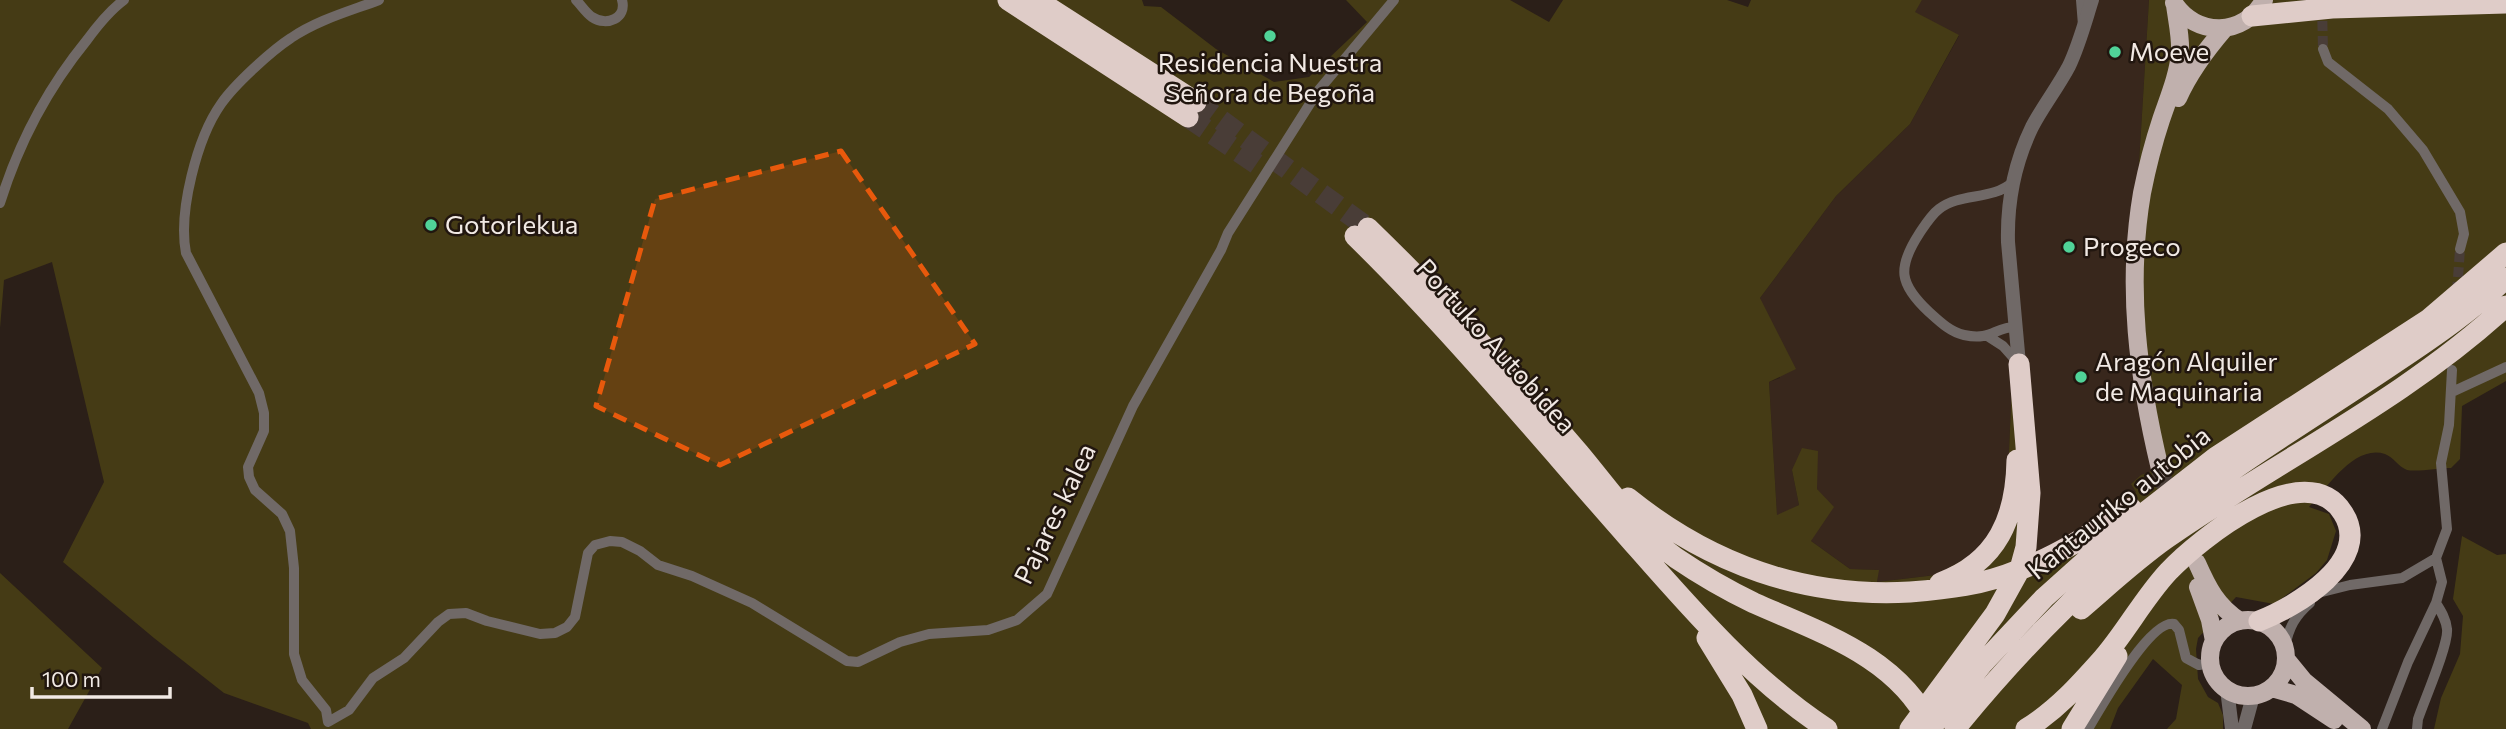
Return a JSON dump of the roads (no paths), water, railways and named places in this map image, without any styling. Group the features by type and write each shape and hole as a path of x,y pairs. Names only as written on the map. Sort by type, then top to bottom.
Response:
{"highway":[{"path":"1008,0 1192,109 1037,0"},
{"path":"2258,8 2506,3"},
{"name":"Portuko Autobidea","path":"1579,453 1491,356 1361,232 1653,566"},
{"name":"Kantauriko autobia","path":"1931,729 1983,663 2044,598 2102,546 2206,465 2429,319 2506,253"},
{"path":"1955,729 2020,652 2115,559 2207,487 2441,332 2506,278"},
{"path":"2026,729 2045,718 2075,689 2147,578 2223,514 2448,355 2506,306"},
{"path":"1911,592 1944,582 1969,569 1989,551 2005,526 2012,508 2017,477 2019,364"},
{"path":"1910,729 1996,614 2020,569 2026,547 2031,493 2019,364"},
{"path":"1579,453 1629,499 1661,524 1700,548 1778,579 1843,592 1947,590 2034,564 2206,465"},
{"path":"1579,453 1625,512 1674,556 1726,589 1854,647 1901,685 1915,701 1931,729"},
{"path":"1969,729 2008,682 2062,626 2166,539 2223,514 2295,491 2324,496 2341,509 2349,526 2346,552 2332,574 2306,596 2279,613 2250,621"},
{"path":"2072,729 2141,619 2223,514"},
{"path":"1653,566 1725,663 1757,729"},
{"path":"1653,566 1757,673 1827,729"}],"main road":[{"path":"2174,3 2191,21 2202,26 2225,28 2235,26 2258,8"},
{"path":"2174,3 2180,39 2178,68 2157,130 2142,193 2134,269 2137,353 2146,411 2164,468 2146,347 2143,282 2149,209 2166,134 2186,79 2225,28"},
{"path":"2286,653 2284,670 2272,688 2253,696 2235,694 2227,689 2216,678 2211,663 2214,641 2194,567 2225,611 2270,627 2279,636 2286,653 2304,681 2362,729"},
{"path":"2214,641 2230,625 2250,621"},
{"path":"2272,688 2313,704 2345,729"}],"street":[{"path":"0,203 23,141 48,93 101,21 124,0"},
{"name":"Pajares kalea","path":"379,0 288,39 228,94 212,118 194,166 183,220 186,253 259,393 264,413 264,431 251,460 249,477 255,490 282,514 290,531 294,568 294,654 302,680 326,710 328,722 349,709 373,678 404,658 449,614 466,613 540,634 555,633 567,627 575,617 588,553 595,545 610,541 622,542 640,551 658,565 692,576 752,603 847,661 858,662 900,642 929,634 988,630 1017,620 1047,594 1133,406 1228,233 1318,91 1394,0"},
{"path":"576,0 592,16 605,22 621,14 622,0"},
{"path":"2081,0 2083,29"},
{"path":"2019,364 2007,224 2014,182 2021,153 2032,127 2068,67 2092,0"},
{"path":"2323,49 2328,62 2388,109 2423,150 2460,212 2464,234 2460,249"},
{"path":"2014,182 2006,189 1989,195 1956,200 1940,208 1922,229 1904,261 1906,287 1936,318 1960,334 1989,337 2003,346 2019,364"},
{"path":"1989,337 2015,327"},
{"path":"2452,393 2506,367"},
{"path":"2382,729 2408,662 2436,603 2442,582 2436,558 2446,529 2441,463 2449,425 2452,370"},
{"path":"2306,596 2402,578 2436,558"},
{"path":"2286,653 2288,632 2295,617 2330,590"},
{"path":"2417,729 2448,631 2444,615 2436,603"},
{"path":"2088,729 2129,665 2153,635 2165,625 2174,624 2179,630 2186,658 2199,665 2211,663"},
{"path":"2227,689 2232,729"},
{"path":"2244,729 2253,696"}],"tunnel":[{"path":"2322,6 2323,49"},
{"path":"1196,102 1368,228"},
{"path":"1188,117 1270,173"},
{"path":"2457,292 2460,249"},
{"path":"2160,469 2190,566"}],"place":[{"name":"Residencia Nuestra Señora de Begoña","path":"1270,36"},
{"name":"Moeve","path":"2115,52"},
{"name":"Gotorlekua","path":"431,225"},
{"name":"Progeco","path":"2069,247"},
{"name":"Aragón Alquiler de Maquinaria","path":"2081,377"}]}
